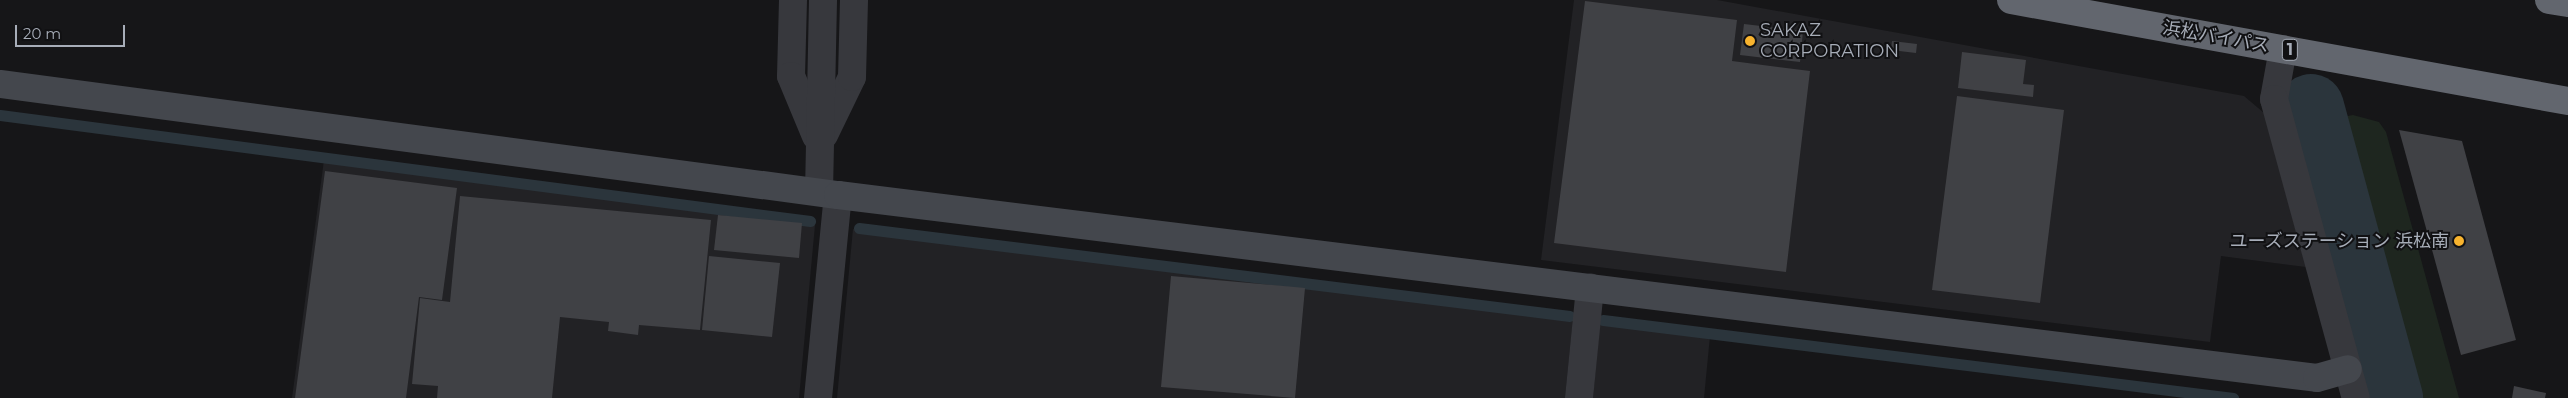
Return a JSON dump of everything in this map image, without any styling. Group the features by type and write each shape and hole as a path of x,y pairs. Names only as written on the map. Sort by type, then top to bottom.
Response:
{"highway":[{"name":"浜松バイパス","path":"2011,0 2568,101"},
{"path":"2549,0 2568,3"}],"street":[{"path":"793,0 791,76 820,144"},
{"path":"818,398 828,193 820,144 823,0"},
{"path":"820,144 852,77 854,0"},
{"path":"2283,49 2274,99 2356,398"},
{"path":"0,84 828,193 2317,378 2348,369"},
{"path":"1579,398 1590,288"}],"shaded area":[{"path":"1574,0 1717,0 2244,96 2264,113 2306,267 2221,256 2210,342 1541,260"},
{"path":"2353,115 2379,122 2386,132 2459,398 2407,398 2335,134 2343,117"},
{"path":"324,160 815,225 799,398 292,398"},
{"path":"853,229 1573,319 1565,398 837,398"},
{"path":"1600,322 1710,336 1704,398 1593,398"}],"building":[{"path":"1585,1 1737,20 1732,61 1810,71 1786,272 1554,243"},
{"path":"1744,24 1803,31 1800,62 1740,55"},
{"path":"1892,41 1917,44 1916,53 1891,50"},
{"path":"1962,52 2026,60 2023,84 2034,85 2033,97 1958,88"},
{"path":"1957,96 2064,110 2040,303 1932,290"},
{"name":"ユーズステーション 浜松南","path":"2399,130 2462,141 2516,340 2461,355"},
{"path":"325,171 457,188 442,300 419,297 406,398 295,398"},
{"path":"460,196 711,220 700,330 639,325 638,335 608,331 609,322 560,317 552,398 437,398 438,386 412,384 420,298 450,302"},
{"path":"718,215 802,223 799,258 714,250"},
{"path":"709,256 780,263 772,337 702,330"},
{"path":"1171,276 1305,288 1295,398 1161,387"},
{"path":"2514,386 2546,393 2545,398 2512,398"}],"waterway":[{"path":"2311,107 2390,398"},
{"path":"0,115 810,221"},
{"path":"859,228 1570,316"},
{"path":"1603,320 2233,398"}],"place":[{"name":"SAKAZ CORPORATION","path":"1750,41"},
{"name":"ユーズステーション 浜松南","path":"2459,241"}]}
